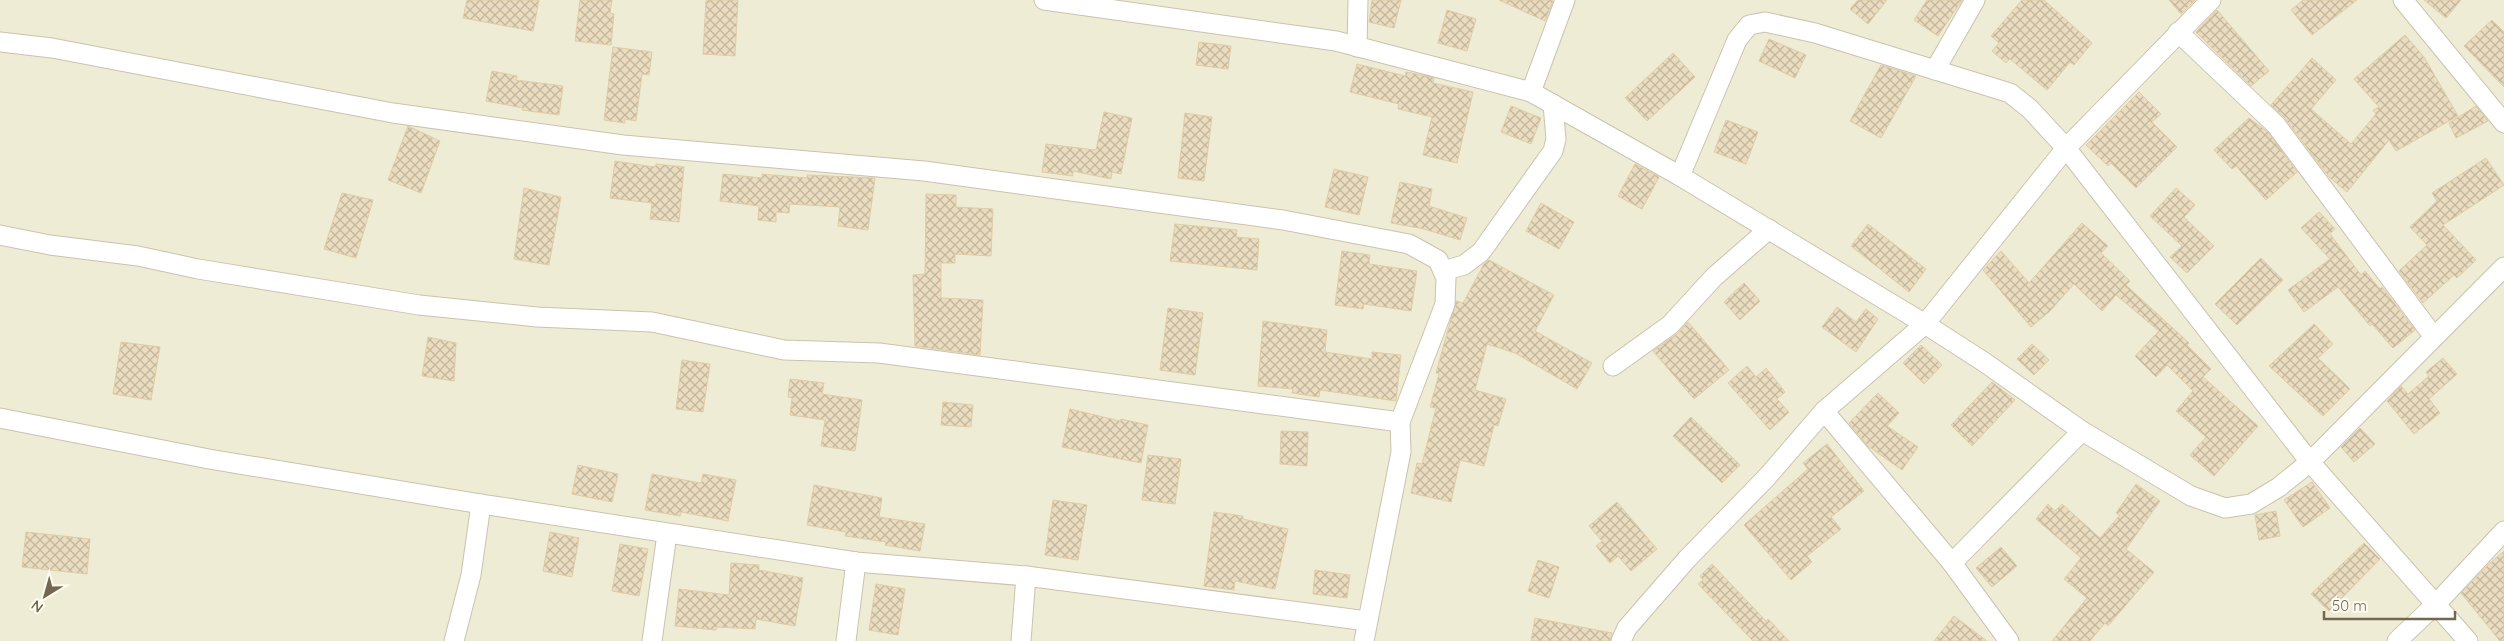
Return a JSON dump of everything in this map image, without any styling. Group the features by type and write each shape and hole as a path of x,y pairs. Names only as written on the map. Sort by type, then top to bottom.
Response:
{"street":[{"path":"1044,0 1336,42 1531,92 1680,176 1925,324 1984,362 2082,431 2191,496 2225,508 2251,504 2279,487 2310,462 2504,267"},
{"path":"1357,47 1358,0"},
{"path":"1531,92 1565,0"},
{"path":"1935,70 1975,0"},
{"path":"1621,641 1628,628 1687,560 1767,478 1824,411 1925,324 2066,148 2210,0"},
{"path":"2403,0 2504,123"},
{"path":"1680,176 1737,40 1749,25 1766,22 1815,33 2010,93 2030,109 2066,148 2310,462 2468,641"},
{"path":"2178,32 2276,126 2434,338"},
{"path":"0,42 52,48 393,113 530,130 623,145 924,172 1283,220 1409,244 1438,260 1446,278 1445,304 1400,422 1401,452 1364,641"},
{"path":"1443,271 1464,265 1481,252 1553,151 1556,140 1552,104"},
{"path":"1613,366 1670,324 1714,277 1769,229"},
{"path":"0,235 50,245 138,256 198,269 419,306 537,317 652,322 784,350 879,353 1400,422"},
{"path":"1824,411 1952,563 2009,641"},
{"path":"0,418 208,459 667,534 856,562 1026,576 1367,622"},
{"path":"1952,563 2082,431"},
{"path":"454,641 471,576 481,504"},
{"path":"2397,641 2436,604 2504,532"},
{"path":"652,641 667,534"},
{"path":"846,641 856,562"},
{"path":"1021,641 1026,576"}],"shaded area":[{"path":"0,0 2504,0 2504,641 0,641"}],"building":[{"path":"467,0 539,0 533,31 463,18"},
{"path":"580,0 612,0 610,13 614,14 611,45 575,41"},
{"path":"706,0 738,0 735,56 703,54"},
{"path":"1372,0 1401,0 1394,28 1369,22"},
{"path":"1499,0 1551,0 1553,1 1545,21"},
{"path":"1858,0 1887,0 1868,24 1850,9"},
{"path":"1927,0 1962,0 1938,36 1914,20"},
{"path":"2022,0 2044,0 2092,43 2074,65 2070,62 2047,90 2010,59 2006,63 1992,51 1999,43 1991,36"},
{"path":"2169,0 2195,0 2181,14"},
{"path":"2303,0 2357,0 2312,35 2291,10"},
{"path":"2424,0 2461,0 2446,18"},
{"path":"1447,10 1476,19 1467,51 1438,43"},
{"path":"2217,10 2269,71 2251,86 2196,32"},
{"path":"2492,20 2504,32 2504,87 2464,46"},
{"path":"2405,35 2424,57 2458,116 2396,151 2389,140 2347,192 2329,177 2285,118 2271,105 2312,58 2336,80 2311,109 2351,144 2376,114 2373,110 2379,107 2354,79"},
{"path":"1769,39 1806,55 1795,78 1759,61"},
{"path":"1199,42 1231,46 1228,69 1196,65"},
{"path":"613,47 652,52 649,75 642,74 636,121 625,119 625,123 604,120"},
{"path":"1673,53 1695,77 1647,121 1625,98"},
{"path":"1357,64 1405,76 1406,72 1427,76 1434,78 1433,83 1473,92 1457,163 1423,155 1432,117 1398,109 1399,104 1350,92"},
{"path":"1881,65 1916,76 1881,138 1850,121"},
{"path":"492,71 517,76 516,80 563,86 559,115 522,110 523,108 486,101"},
{"path":"2139,92 2161,114 2152,122 2177,147 2136,188 2111,163 2108,166 2086,145"},
{"path":"1511,106 1541,118 1531,144 1501,132"},
{"path":"2476,106 2488,121 2456,138 2449,123"},
{"path":"1104,112 1132,118 1121,174 1112,172 1111,179 1073,171 1073,176 1042,172 1046,144 1096,150"},
{"path":"1185,113 1212,117 1204,181 1178,178"},
{"path":"2249,118 2268,132 2297,172 2266,200 2236,166 2232,169 2214,150"},
{"path":"1726,120 1758,132 1746,164 1714,152"},
{"path":"408,126 440,141 421,193 388,180"},
{"path":"2486,158 2504,185 2443,225 2476,260 2457,278 2454,275 2423,303 2399,271 2427,245 2410,227 2437,201 2432,193"},
{"path":"615,161 655,167 656,164 684,167 679,222 650,219 652,203 610,198"},
{"path":"1635,164 1659,177 1642,209 1618,196"},
{"path":"1334,169 1368,177 1359,215 1325,207"},
{"path":"723,174 762,178 762,174 807,178 807,175 875,178 868,230 838,226 840,207 790,204 789,213 776,212 776,222 758,220 759,206 720,201"},
{"path":"1400,182 1432,189 1429,206 1467,218 1460,240 1424,229 1391,223"},
{"path":"524,188 561,197 549,265 514,259"},
{"path":"2176,188 2195,205 2184,217 2214,246 2187,273 2170,257 2182,246 2150,216"},
{"path":"342,193 373,200 356,258 324,249"},
{"path":"926,194 956,195 956,207 993,209 991,256 955,254 955,263 941,263 941,298 983,300 980,355 915,346 913,275 925,274"},
{"path":"1541,203 1574,222 1559,249 1526,231"},
{"path":"2319,212 2335,229 2330,234 2361,275 2365,271 2380,289 2382,287 2415,330 2393,348 2372,324 2370,326 2338,287 2304,312 2288,290 2330,259 2301,228"},
{"path":"2082,223 2108,246 2101,253 2130,281 2126,285 2189,343 2187,345 2211,369 2203,377 2258,426 2214,476 2190,455 2206,437 2176,411 2193,391 2167,365 2156,377 2135,356 2159,331 2116,295 2102,311 2074,284 2050,311 2031,327 1983,270 2001,251 2029,283"},
{"path":"1175,224 1237,230 1236,237 1259,239 1257,270 1170,261"},
{"path":"1868,224 1926,269 1909,292 1851,246"},
{"path":"1342,251 1370,255 1369,264 1417,271 1411,311 1364,304 1363,309 1335,305"},
{"path":"2261,258 2283,280 2237,325 2215,304"},
{"path":"1489,260 1554,295 1535,331 1592,363 1577,389 1515,353 1487,344 1475,390 1506,399 1498,426 1494,425 1484,466 1460,460 1451,502 1411,493 1417,463 1422,464 1436,408 1430,407 1439,374 1436,373 1456,301 1463,303 1484,264"},
{"path":"1744,283 1760,301 1740,320 1724,302"},
{"path":"1837,307 1856,322 1866,309 1878,319 1856,352 1822,327"},
{"path":"1168,308 1203,313 1195,375 1160,370"},
{"path":"1263,321 1327,330 1325,352 1372,359 1372,352 1401,355 1396,401 1320,390 1319,397 1292,393 1293,389 1258,386"},
{"path":"1688,322 1729,370 1694,399 1653,351 1677,334"},
{"path":"2314,324 2333,344 2318,358 2350,389 2323,416 2269,366"},
{"path":"428,337 456,343 454,381 422,376"},
{"path":"121,342 160,347 151,400 113,394"},
{"path":"2032,344 2049,360 2034,375 2017,359"},
{"path":"1921,345 1942,365 1924,384 1903,363"},
{"path":"2443,358 2457,374 2429,399 2440,413 2414,434 2387,401 2401,386 2408,394 2429,376 2426,372"},
{"path":"682,360 710,364 703,412 676,409"},
{"path":"1747,366 1756,377 1766,368 1785,392 1777,399 1789,412 1770,430 1728,383"},
{"path":"790,379 824,383 822,394 862,400 855,451 821,446 825,420 790,415 792,398 788,397"},
{"path":"1992,382 2015,400 1972,446 1951,425"},
{"path":"1878,393 1899,413 1887,426 1918,447 1902,470 1868,446 1849,423"},
{"path":"943,402 973,405 971,427 941,425"},
{"path":"1070,409 1120,421 1121,419 1148,425 1141,463 1062,447"},
{"path":"1691,417 1740,465 1722,483 1673,436"},
{"path":"2360,428 2375,444 2354,462 2341,447"},
{"path":"1281,431 1308,432 1307,466 1280,464"},
{"path":"1827,444 1864,491 1831,517 1841,529 1807,556 1812,562 1791,580 1744,525 1808,469 1803,463"},
{"path":"1148,455 1181,459 1175,504 1142,500"},
{"path":"578,465 618,474 612,502 572,494"},
{"path":"652,474 701,483 703,474 736,480 728,521 681,512 680,516 645,510"},
{"path":"2312,482 2330,508 2303,527 2284,500"},
{"path":"2136,484 2160,501 2126,549 2154,572 2108,626 2105,623 2090,641 2052,641 2087,598 2064,579 2081,558 2036,519 2048,504 2055,511 2062,504 2100,538 2120,515 2116,513"},
{"path":"814,485 882,498 879,517 925,524 920,551 885,545 886,542 845,536 846,532 807,525"},
{"path":"1053,500 1087,505 1078,560 1045,555"},
{"path":"1617,502 1657,549 1631,571 1618,556 1610,563 1596,546 1602,541 1589,526"},
{"path":"2276,511 2280,536 2259,540 2255,515"},
{"path":"1214,512 1243,516 1243,519 1288,529 1275,589 1235,581 1234,590 1204,586"},
{"path":"26,532 90,539 87,574 22,567"},
{"path":"550,532 579,538 572,577 543,571"},
{"path":"2364,543 2380,559 2329,611 2311,594"},
{"path":"620,544 648,549 639,596 612,591"},
{"path":"2001,547 2017,566 1992,587 1976,568"},
{"path":"2504,551 2504,641 2500,641 2461,593"},
{"path":"1538,560 1559,567 1549,598 1528,591"},
{"path":"731,563 759,565 759,570 803,578 795,626 756,619 755,629 716,627 716,630 675,626 679,589 729,595"},
{"path":"1712,564 1766,621 1768,619 1789,641 1753,641 1698,584 1703,580 1700,576"},
{"path":"1315,570 1350,575 1347,598 1313,594"},
{"path":"876,584 905,589 898,635 869,630"},
{"path":"1954,616 1987,641 1934,641"},
{"path":"1535,618 1612,633 1610,641 1531,641"}]}
